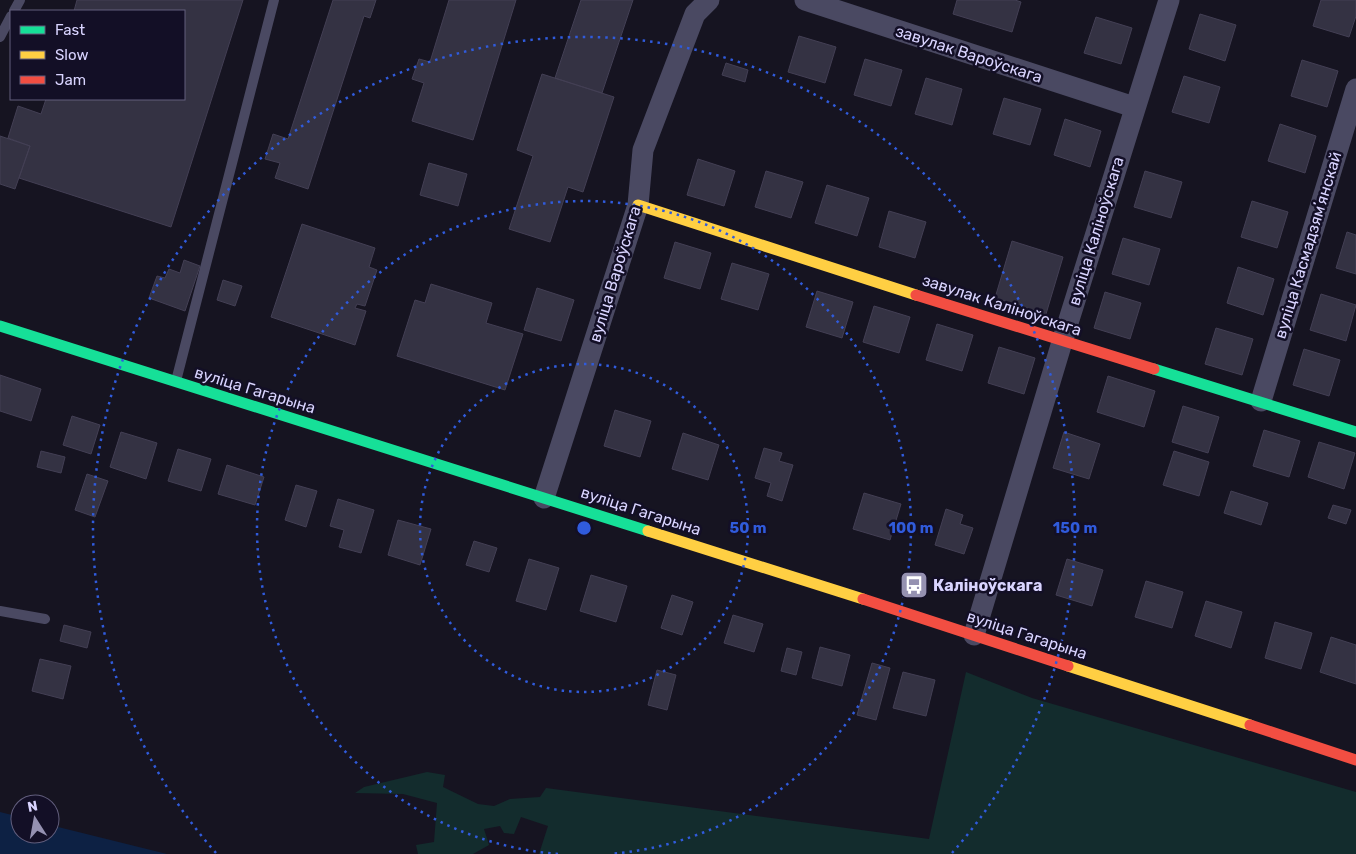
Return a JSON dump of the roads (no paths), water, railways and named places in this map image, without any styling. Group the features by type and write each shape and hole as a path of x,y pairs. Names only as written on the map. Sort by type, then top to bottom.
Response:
{"main road":[{"name":"завулак Каліноўскага","path":"638,205 1062,342 1260,400 1356,432"},
{"name":"вуліца Гагарына","path":"0,326 974,635 1356,760"}],"street":[{"name":"вуліца Вароўскага","path":"544,498 638,205 643,150 694,14 710,0"},
{"name":"завулак Вароўскага","path":"805,0 1134,107"},
{"name":"вуліца Каліноўскага","path":"974,635 1134,107 1169,0"},
{"name":"вуліца Касмадзямʼянскай","path":"1260,400 1356,89"}],"lane":[{"path":"176,382 274,0"},
{"path":"0,37 10,18"},
{"path":"0,611 45,619"}],"water":[{"path":"0,812 10,814 10,844 60,844 60,827 167,854 0,854"}],"place":[{"name":"Каліноўскага","path":"914,585"}]}
